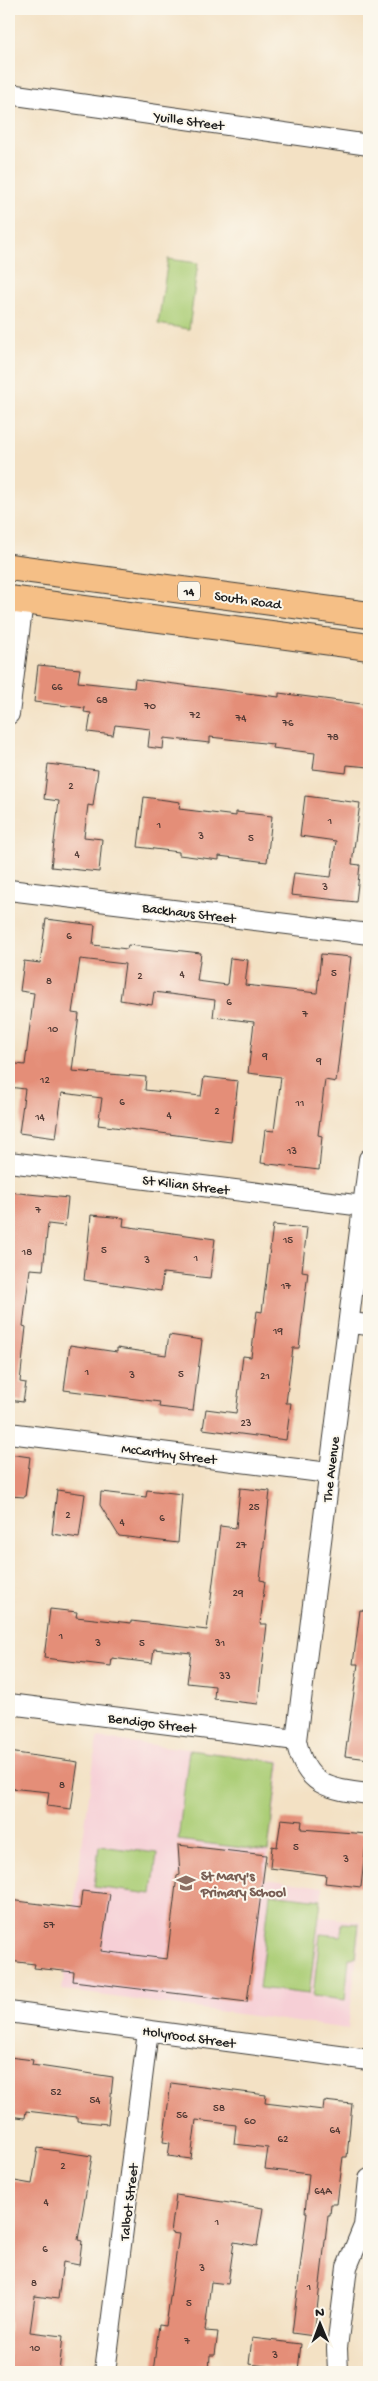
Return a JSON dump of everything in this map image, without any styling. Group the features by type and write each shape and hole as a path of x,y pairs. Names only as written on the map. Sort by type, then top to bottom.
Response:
{"main road":[{"path":"18,568 16,600 369,647"},
{"name":"South Road","path":"18,568 369,615"}],"street":[{"name":"Yuille Street","path":"9,94 369,145"},
{"path":"9,714 16,600"},
{"name":"Backhaus Street","path":"9,890 369,934"},
{"name":"The Avenue","path":"369,1159 296,1740 300,1760 310,1775 324,1784 341,1791 369,1794"},
{"name":"St Kilian Street","path":"9,1162 363,1206"},
{"path":"349,1323 369,1325"},
{"name":"McCarthy Street","path":"9,1433 329,1473"},
{"name":"Bendigo Street","path":"9,1704 296,1740"},
{"name":"Holyrood Street","path":"9,2012 369,2060"},
{"name":"Talbot Street","path":"105,2372 148,2031"},
{"path":"338,2372 337,2348 347,2267 364,2226 369,2179"}],"shaded area":[{"name":"St Mary's Primary School","path":"97,1738 279,1760 281,1763 265,1879 323,1887 319,1916 361,1922 348,2029 62,1990"}],"green space":[{"path":"168,259 198,263 189,329 158,324"},
{"path":"189,1750 279,1762 268,1851 178,1840"},
{"path":"99,1846 157,1853 152,1894 94,1887"},
{"path":"270,1894 321,1900 309,1994 259,1988"},
{"path":"342,1923 359,1924 355,1958 349,1958 345,2000 313,1996 320,1934 341,1936"}],"building":[{"path":"38,665 80,669 78,682 134,688 135,679 279,697 279,693 369,705 369,767 347,765 346,773 313,769 315,753 272,748 273,744 210,737 210,743 164,738 163,749 148,747 150,729 115,725 113,735 88,732 91,713 84,712 85,708 34,702"},
{"path":"48,764 98,770 93,806 88,805 84,837 102,839 99,872 51,867 59,801 44,799"},
{"path":"305,796 360,803 352,864 360,865 356,902 291,895 294,873 331,877 336,841 300,836"},
{"path":"144,797 180,802 179,809 236,816 236,812 272,816 267,862 219,856 219,860 179,855 179,852 138,847"},
{"path":"46,919 95,925 93,945 127,949 128,945 201,953 197,981 227,985 230,958 248,960 245,985 317,993 321,954 351,957 336,1082 325,1080 318,1135 322,1136 319,1170 261,1163 265,1130 274,1131 281,1077 248,1073 254,1022 213,1017 215,1000 154,992 152,1005 120,1000 125,964 80,959 72,1013 79,1014 72,1071 146,1077 145,1090 201,1096 204,1077 238,1081 231,1142 98,1125 102,1098 62,1093 56,1138 19,1133 25,1089 9,1087 9,1063 25,1065 34,993 20,991 24,961 40,963"},
{"path":"9,1192 68,1198 65,1226 48,1224 43,1270 30,1269 23,1326 26,1327 20,1382 26,1383 23,1402 9,1400"},
{"path":"91,1215 124,1218 123,1226 215,1239 210,1278 163,1273 161,1291 84,1280"},
{"path":"273,1225 307,1228 302,1271 308,1272 299,1348 293,1348 286,1403 291,1403 286,1440 203,1429 206,1409 236,1413 243,1356 251,1357 257,1311 262,1312"},
{"path":"169,1335 202,1340 193,1411 159,1407 160,1402 64,1390 70,1345 117,1352 117,1348 166,1355"},
{"path":"9,1454 30,1457 25,1497 9,1496"},
{"path":"240,1488 270,1491 260,1580 265,1581 260,1624 267,1624 258,1704 214,1699 215,1686 187,1683 191,1653 154,1649 152,1663 112,1658 111,1666 44,1658 50,1609 77,1612 76,1617 207,1630 220,1526 236,1528"},
{"path":"57,1490 85,1494 79,1538 52,1534"},
{"path":"147,1490 182,1494 178,1543 119,1536 100,1505 101,1492 146,1497"},
{"path":"360,1610 369,1611 369,1759 345,1756 358,1664 353,1664"},
{"path":"9,1752 78,1762 71,1809 47,1806 49,1792 9,1788"},
{"path":"281,1819 302,1821 301,1829 367,1834 361,1887 325,1883 326,1875 270,1868 272,1846 277,1847"},
{"path":"178,1845 266,1855 247,2002 73,1981 74,1972 34,1968 35,1964 9,1961 9,1900 80,1909 82,1891 110,1894 101,1951 167,1959 177,1876 180,1875"},
{"path":"9,2057 33,2060 32,2065 113,2077 108,2124 77,2121 77,2117 26,2111 25,2118 9,2116"},
{"path":"171,2083 266,2095 265,2103 323,2110 324,2101 352,2104 347,2157 343,2157 337,2204 331,2204 330,2215 328,2215 314,2336 292,2333 307,2212 305,2212 309,2174 265,2169 268,2148 234,2144 236,2125 196,2120 191,2159 168,2156 170,2143 163,2142"},
{"path":"38,2148 92,2156 78,2240 82,2241 79,2265 63,2262 58,2299 35,2296 30,2332 63,2336 59,2372 9,2372 9,2180 32,2184"},
{"path":"176,2195 263,2208 257,2246 234,2242 228,2284 211,2282 205,2331 218,2332 215,2355 210,2355 209,2372 153,2372 159,2325 166,2326 179,2234 171,2233"},
{"path":"252,2338 301,2344 298,2370 249,2364"}],"place":[{"name":"St Mary's Primary School","path":"186,1883"}]}
